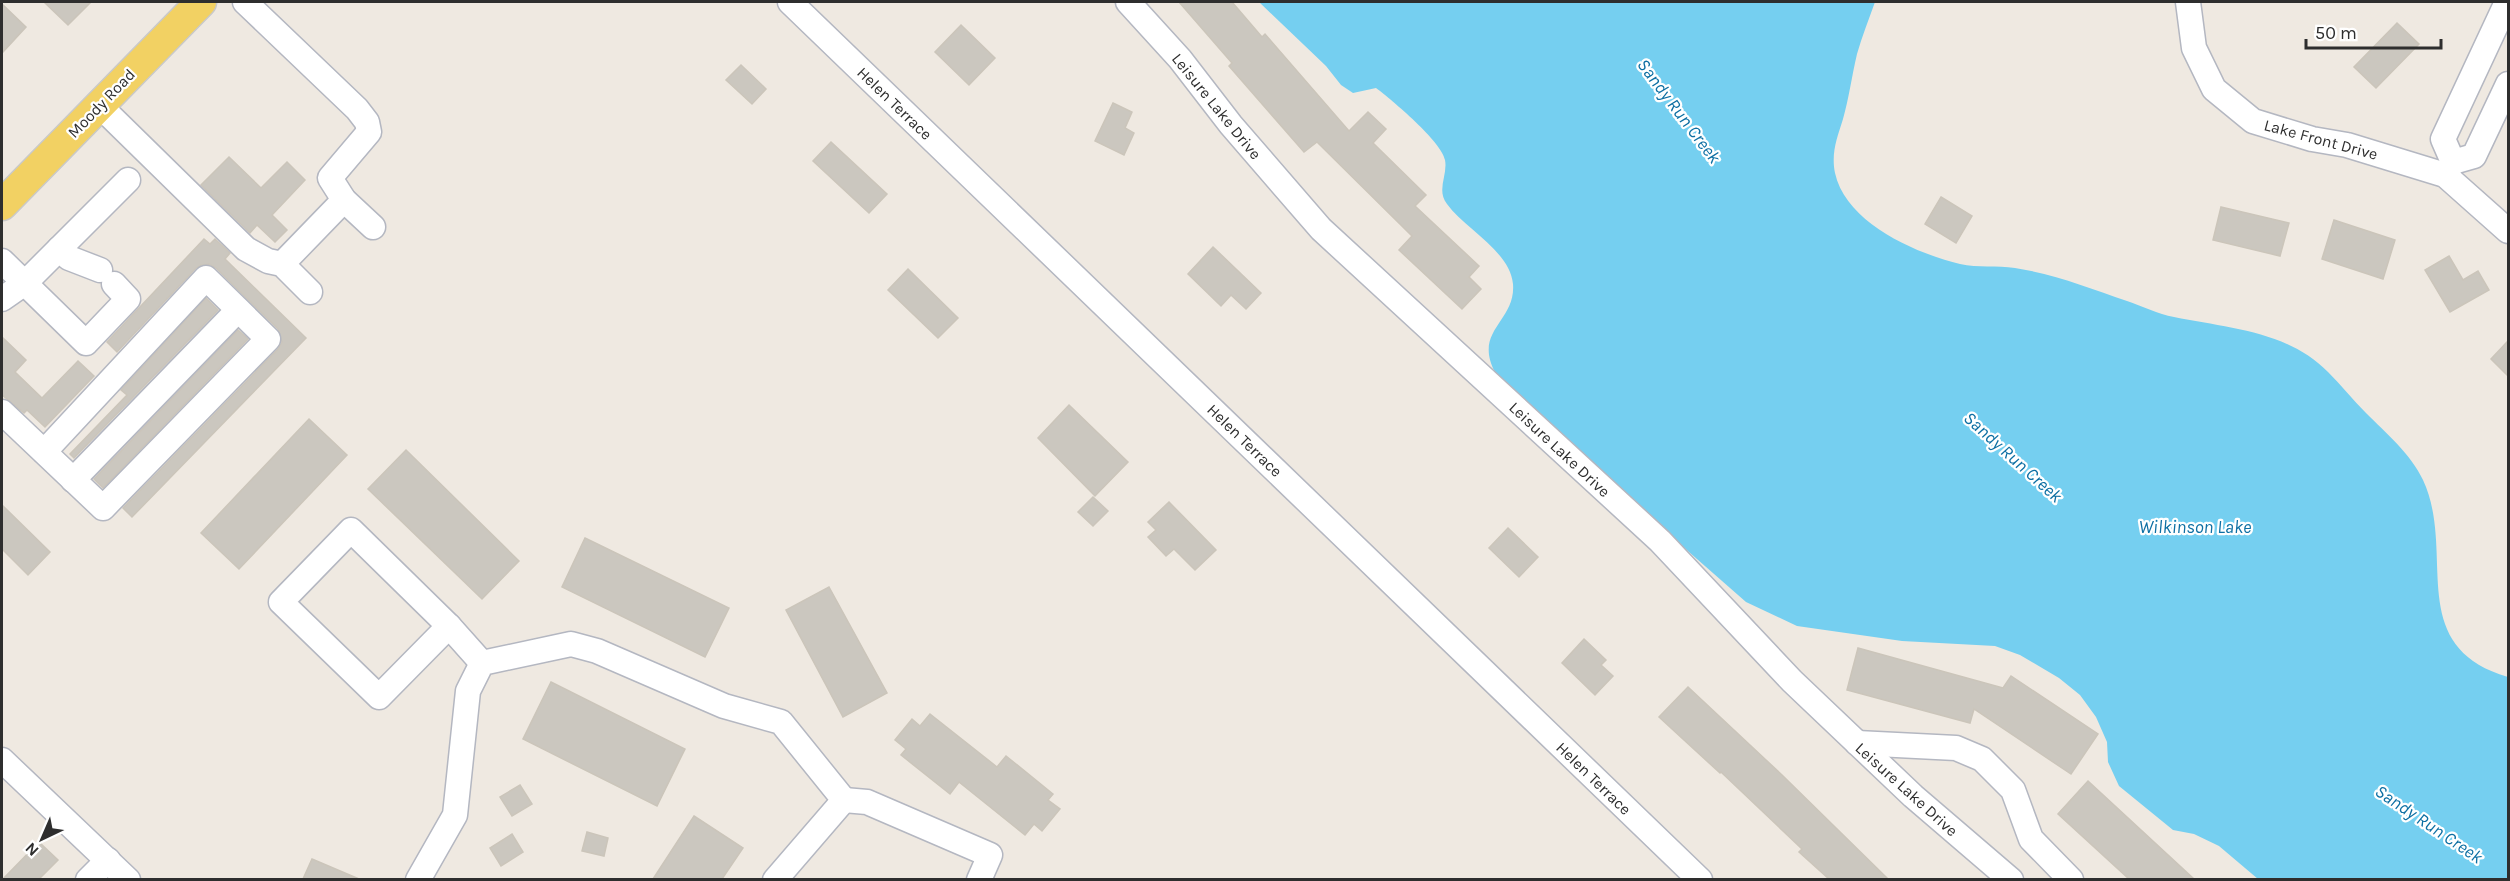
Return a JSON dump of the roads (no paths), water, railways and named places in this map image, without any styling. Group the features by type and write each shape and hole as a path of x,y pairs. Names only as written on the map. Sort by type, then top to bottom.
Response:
{"main road":[{"name":"Moody Road","path":"3,202 201,2"}],"street":[{"path":"245,2 357,109 367,122 369,132 330,178 344,200 373,227"},
{"name":"Helen Terrace","path":"790,2 1700,879"},
{"name":"Leisure Lake Drive","path":"1128,2 1180,59 1232,125 1321,229 1659,541 1792,681 1912,796 2011,879"},
{"name":"Lake Front Drive","path":"2188,2 2194,48 2214,89 2253,121 2312,139 2449,169 2508,231"},
{"path":"2507,2 2443,139 2449,169 2474,156 2508,84"},
{"path":"99,105 246,249 268,261 282,264 310,291"},
{"path":"2,299 25,283 128,180"},
{"path":"282,264 344,200"},
{"path":"2,261 86,343 128,299 107,277 69,258 59,249"},
{"path":"2,412 73,480 103,508 268,339 206,278 44,452"},
{"path":"73,480 238,310"},
{"path":"449,626 379,698 281,602 351,530 449,626 482,663"},
{"path":"482,663 571,644 597,651 724,706 781,722 844,800 867,802 990,855 979,879"},
{"path":"418,879 455,814 468,692 482,663"},
{"path":"1857,743 1956,747 1982,759 2013,790 2031,839 2071,879"},
{"path":"2,760 128,879"},
{"path":"775,879 844,800"},
{"path":"88,879 108,860"}],"water":[{"name":"Wilkinson Lake","path":"1259,2 1875,2 1857,54 1835,146 1834,159 1835,173 1842,191 1853,207 1868,221 1904,244 1942,259 1960,264 2008,267 2044,274 2086,286 2162,314 2236,328 2276,339 2312,358 2328,372 2412,461 2423,480 2432,508 2439,594 2444,620 2455,643 2476,663 2508,677 2508,879 2258,879 2219,846 2194,834 2173,830 2119,786 2108,762 2107,742 2096,717 2080,695 2059,678 2020,655 1995,646 1902,641 1797,626 1746,602 1657,524 1495,372 1489,346 1508,308 1513,284 1510,272 1496,251 1455,213 1444,199 1442,188 1445,160 1442,152 1415,122 1376,88 1353,93 1341,85 1326,66"}],"water label":[{"name":"Sandy Run Creek","path":"1679,111"},
{"name":"Sandy Run Creek","path":"2013,457"},
{"name":"Sandy Run Creek","path":"2429,824"}]}
